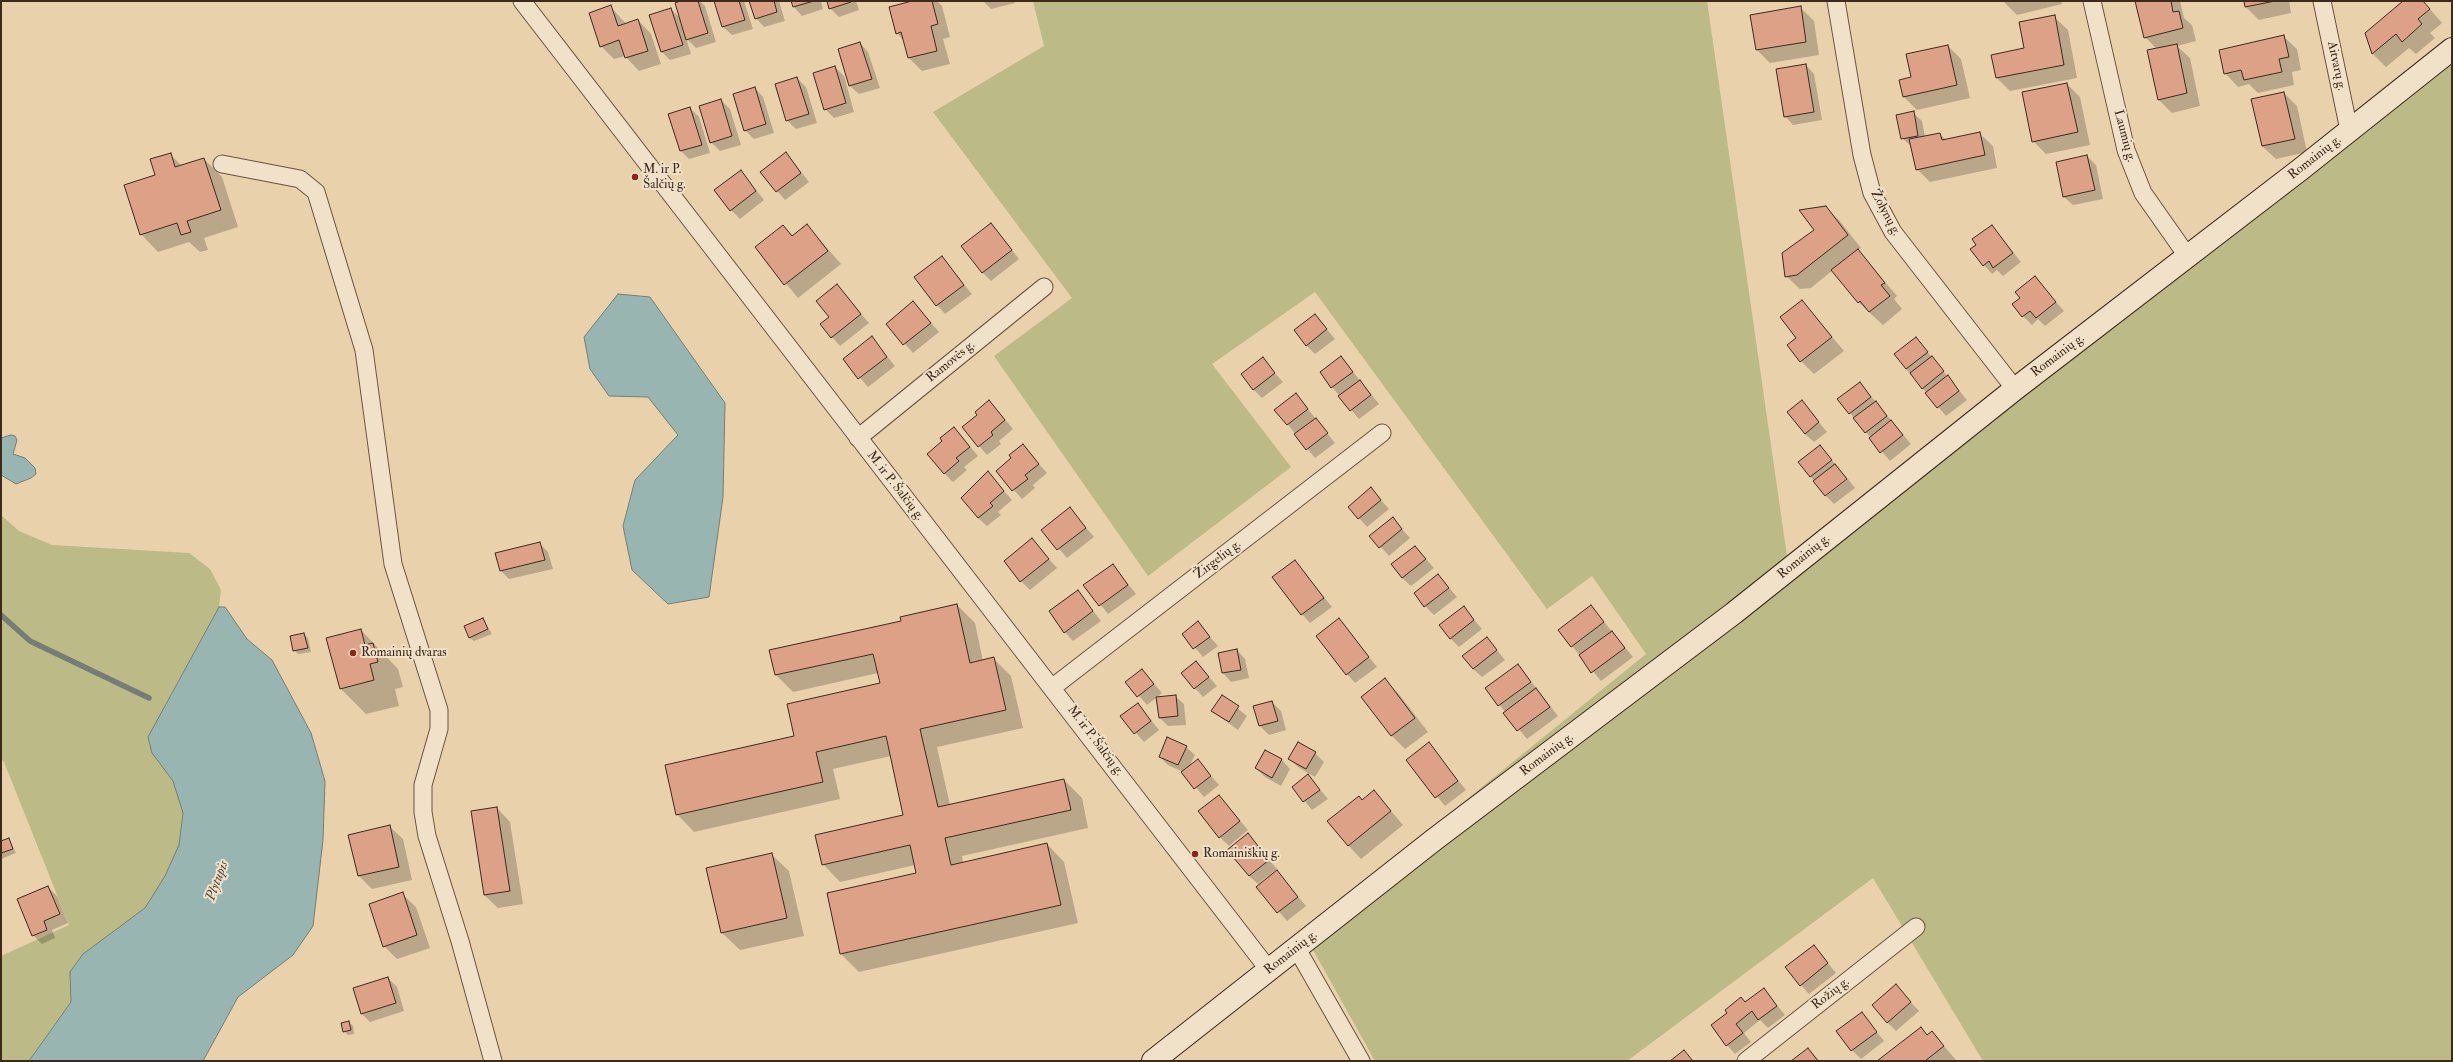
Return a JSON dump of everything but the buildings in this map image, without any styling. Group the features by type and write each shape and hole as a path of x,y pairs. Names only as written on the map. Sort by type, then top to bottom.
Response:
{"main road":[{"name":"Romainių g.","path":"1153,1061 1435,840 1734,613 2015,389 2188,257 2452,49"}],"street":[{"name":"M. ir P. Šalčių g.","path":"522,1 1270,970"},
{"name":"Žolynų g.","path":"1836,1 1862,155 1872,194 1893,232 2015,389"},
{"name":"Laumių g.","path":"2092,1 2126,150 2143,193 2188,257"},
{"name":"Aitvarų g.","path":"2322,1 2349,130"},
{"path":"222,164 300,179 316,192 362,343 393,564 439,710 439,729 423,786 423,812 427,836 460,941 493,1061"},
{"name":"Ramovės g.","path":"858,438 1044,286"},
{"name":"Žirgelių g.","path":"1053,687 1382,433"},
{"name":"Rožių g.","path":"1746,1061 1916,927"},
{"path":"1297,949 1361,1061"}],"shaded area":[{"path":"1033,1 1707,1 1788,563 2452,49 2452,1061 1983,1061 1873,878 1627,1061 1375,1061 1303,932 1646,654 1592,576 1547,609 1315,292 1212,364 1291,467 1148,576 994,356 1072,298 933,112 1044,46"},
{"path":"1,515 19,531 52,545 189,553 210,569 221,590 219,607 165,705 152,753 173,781 183,813 179,845 165,876 145,908 83,954 70,972 71,1002 29,1061 1,1061 1,956 69,925 4,762 1,759"}],"water":[{"path":"618,294 650,297 725,403 723,497 709,597 668,604 632,570 623,526 635,480 678,435 648,397 609,396 590,369 584,337"},
{"path":"11,435 15,436 17,440 13,454 25,458 35,468 36,474 31,478 16,484 1,475 1,438"},
{"path":"219,607 225,607 247,639 272,660 311,733 325,781 323,840 313,926 293,955 238,997 203,1061 29,1061 71,1002 70,972 83,954 145,908 165,876 179,845 183,813 173,781 152,753 148,737"}],"waterway":[{"name":"Plytupis","path":"1,615 30,641 149,698"}],"place":[{"name":"M. ir P. Šalčių g.","path":"635,177"},
{"name":"Romainių dvaras","path":"353,653"},
{"name":"Romainiškių g.","path":"1195,854"}]}
